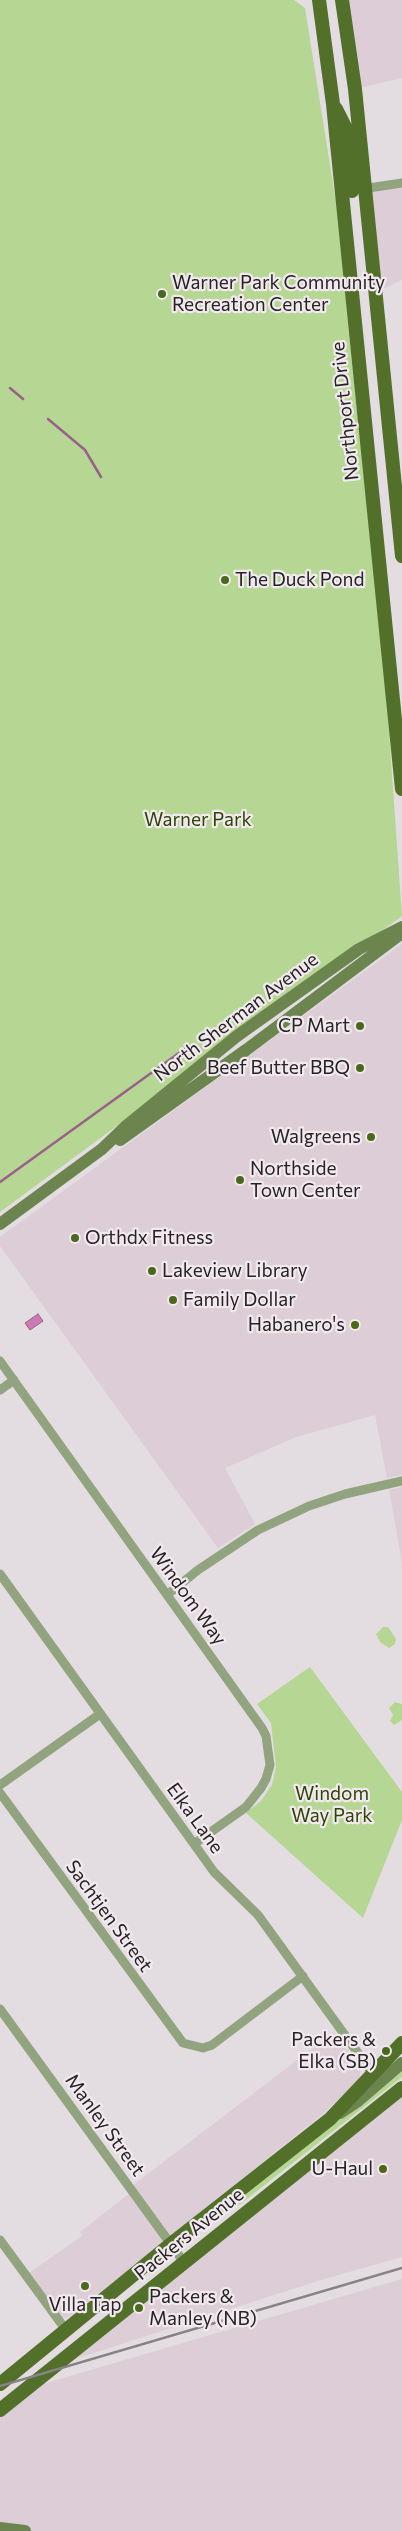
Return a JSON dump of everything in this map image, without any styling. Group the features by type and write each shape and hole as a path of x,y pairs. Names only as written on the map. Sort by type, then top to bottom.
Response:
{"main road":[{"path":"311,0 329,66"},
{"path":"319,0 333,104 344,121 346,129 353,191"},
{"name":"Northport Drive","path":"342,0 355,90 353,191 402,789"},
{"name":"Northport Drive","path":"353,191 402,556"},
{"path":"0,2384 171,2244 330,2119 402,2043"},
{"name":"Packers Avenue","path":"0,2410 183,2261 402,2088"}],"street":[{"path":"353,191 402,184"},
{"name":"North Sherman Avenue","path":"0,1224 102,1149 125,1127 236,1036 359,949 402,927"},
{"name":"North Sherman Avenue","path":"102,1149 131,1133 402,933"},
{"name":"Windom Way","path":"0,1361 262,1728 268,1746 270,1765 261,1788 246,1808 194,1844"},
{"path":"0,1390 14,1380"},
{"path":"167,1594 198,1570 258,1530 309,1506 345,1494 402,1481"},
{"name":"Elka Lane","path":"0,1574 214,1872 258,1915 373,2074"},
{"path":"0,1785 100,1714"},
{"name":"Sachtjen Street","path":"0,1793 182,2043 200,2047 212,2045 303,1976"},
{"name":"Manley Street","path":"0,2008 183,2261"},
{"path":"330,2119 358,2101 402,2063"},
{"path":"0,2240 66,2330"},
{"path":"0,2528 25,2531"}],"shaded area":[{"path":"342,0 402,0 402,78 355,89"},
{"path":"402,183 402,280 375,293 365,189"},
{"name":"Northside Town Center","path":"402,944 402,1475 387,1478 375,1415 296,1437 225,1468 255,1524 218,1548 0,1246 0,1237"},
{"path":"38,1314 43,1321 30,1330 25,1323"},
{"path":"402,1487 402,1562 389,1490"},
{"path":"334,2032 360,2068 360,2080 325,2112 72,2315 66,2318 60,2316 29,2273 82,2236 80,2232 135,2189 132,2186"},
{"path":"402,2088 402,2257 324,2279 59,2364"},
{"path":"402,2279 402,2531 0,2531 0,2410 29,2388"}],"green space":[{"name":"Warner Park","path":"0,0 294,0 305,8 340,228 347,315 386,689 402,916 0,1212"},
{"path":"383,1627 388,1627 396,1639 395,1644 389,1648 380,1642 376,1634"},
{"name":"Windom Way Park","path":"310,1667 402,1792 402,1820 363,1918 246,1813 261,1801 272,1785 276,1767 271,1723 257,1704"},
{"path":"395,1702 402,1704 402,1720 394,1725 390,1721 393,1715 389,1708"},
{"path":"402,2067 402,2077 238,2206 236,2204 250,2189"}],"waterway":[{"path":"10,388 23,399"},
{"path":"48,419 85,450 101,477"},
{"path":"0,1182 190,1045"}],"railway":[{"path":"0,2386 402,2268"}],"place":[{"name":"Warner Park Community Recreation Center","path":"162,294"},
{"name":"The Duck Pond","path":"225,580"},
{"name":"CP Mart","path":"360,1026"},
{"name":"Beef Butter BBQ","path":"360,1068"},
{"name":"Walgreens","path":"371,1137"},
{"name":"Northside Town Center","path":"240,1180"},
{"name":"Orthdx Fitness","path":"75,1238"},
{"name":"Lakeview Library","path":"152,1271"},
{"name":"Family Dollar","path":"173,1300"},
{"name":"Habanero's","path":"355,1325"},
{"name":"Packers & Elka (SB)","path":"386,2051"},
{"name":"U-Haul","path":"383,2169"},
{"name":"Villa Tap","path":"85,2286"},
{"name":"Packers & Manley (NB)","path":"139,2308"}]}
